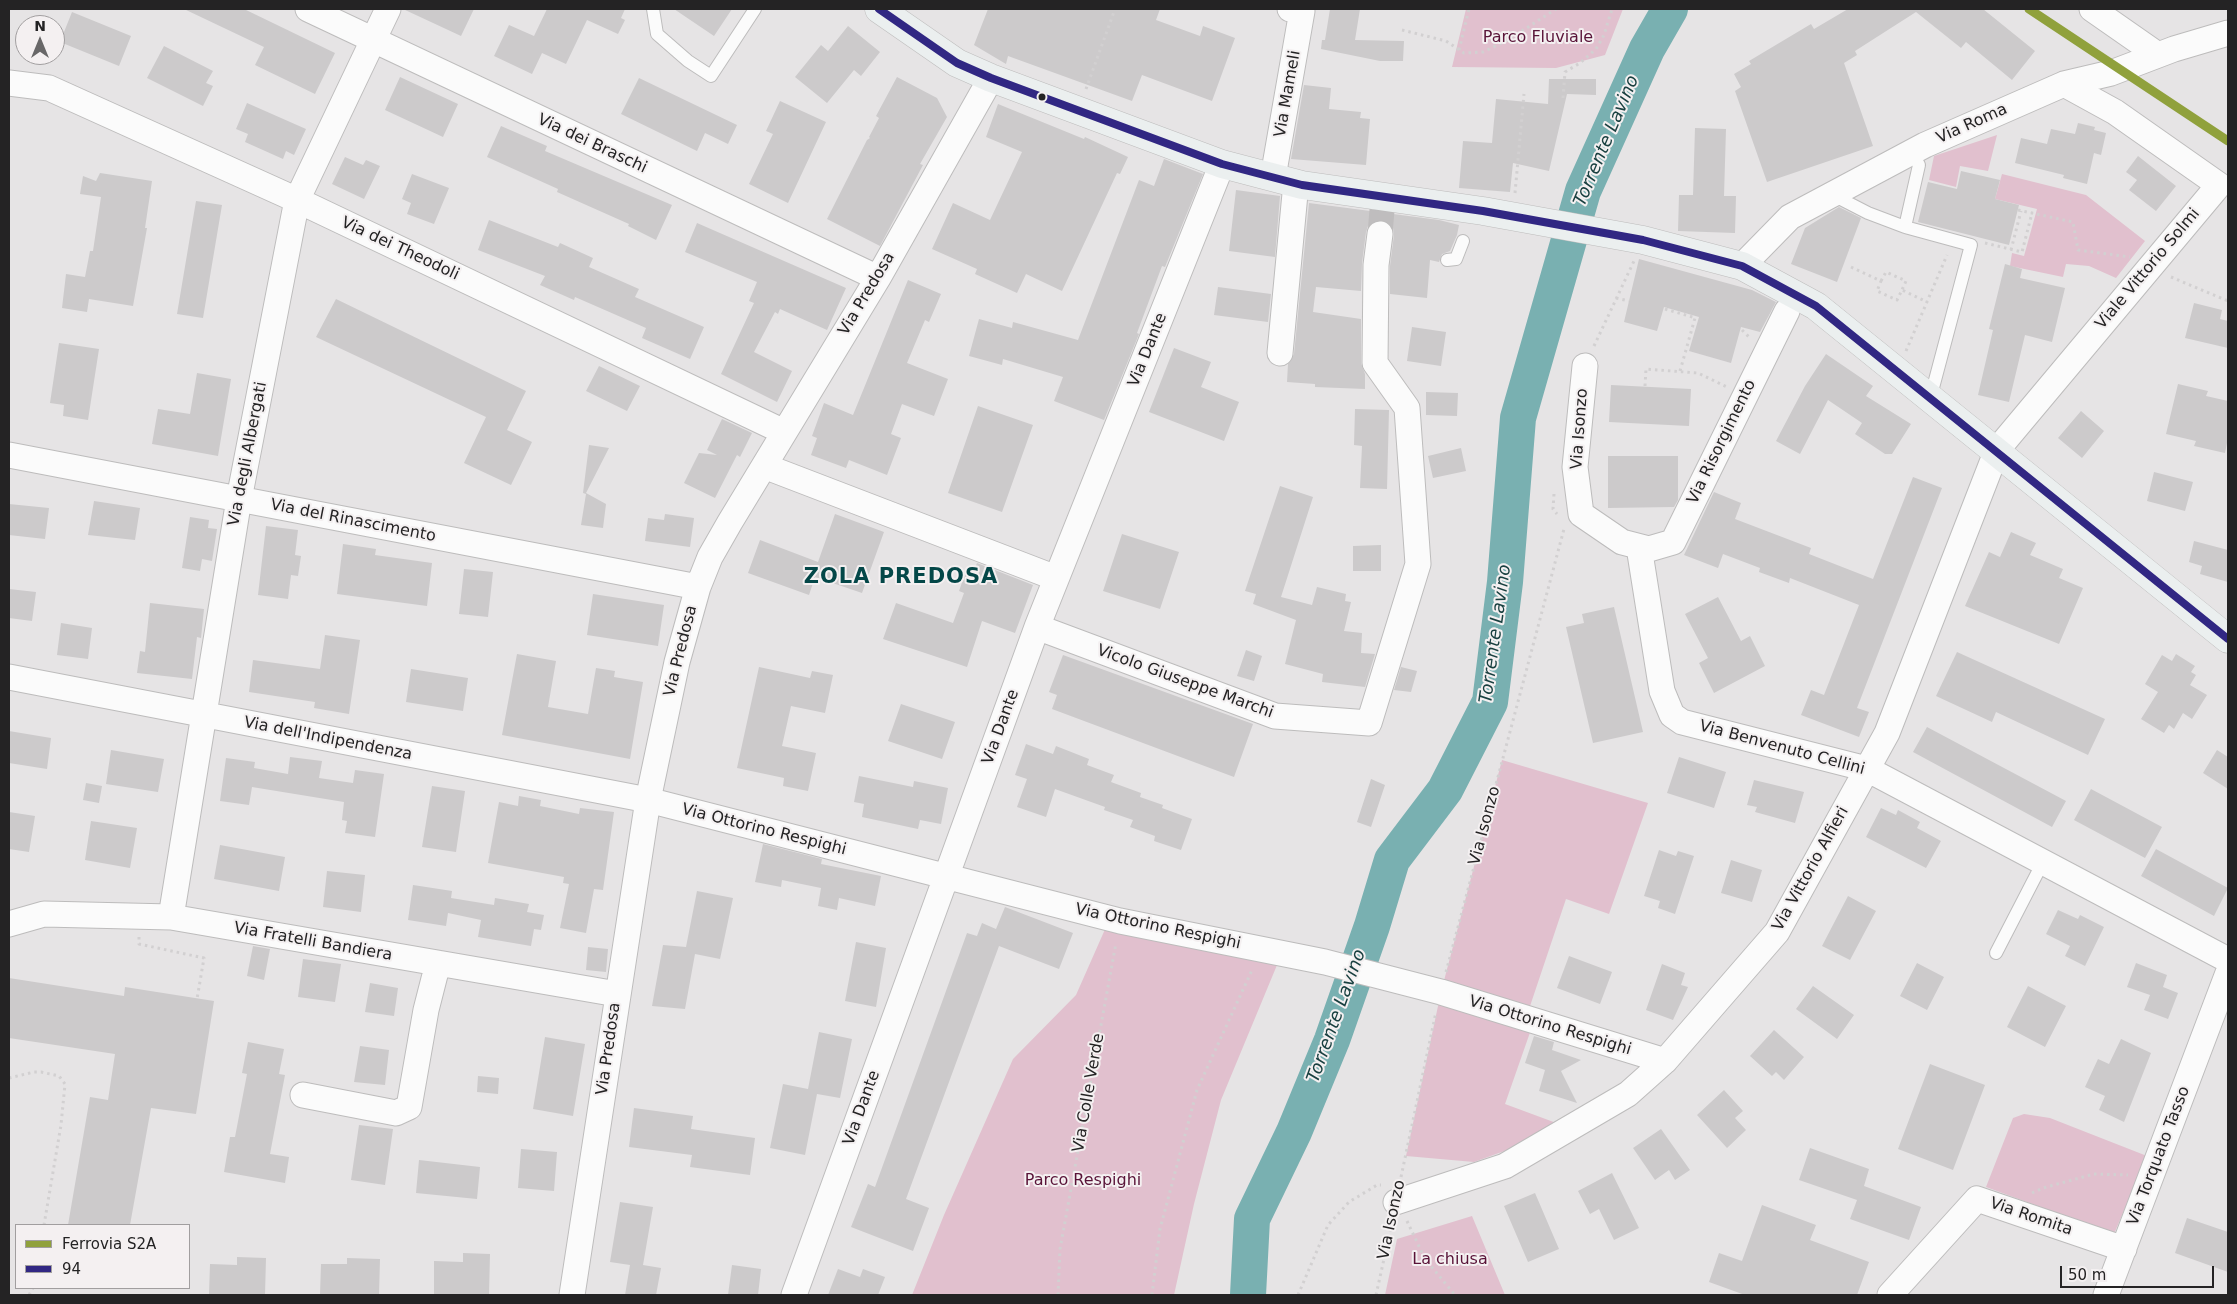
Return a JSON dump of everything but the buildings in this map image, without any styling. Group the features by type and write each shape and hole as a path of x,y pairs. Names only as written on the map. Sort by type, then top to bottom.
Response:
{"main road":[{"path":"878,9 957,63 991,78 1222,164 1285,180 1382,214 1483,211 1643,240 1742,266 1816,306 1930,399 1997,450 2228,639"}],"street":[{"name":"Via dei Braschi","path":"308,9 878,278"},
{"name":"Via degli Albergati","path":"171,917 239,500 297,200 388,9"},
{"path":"2092,9 2158,55"},
{"name":"Via Mameli","path":"1280,353 1285,180 1299,10"},
{"name":"Via Roma","path":"1742,266 1790,217 1925,145 2064,84 2111,74 2158,55 2228,33"},
{"path":"2111,74 2107,89 2115,112"},
{"name":"Via Predosa","path":"572,1295 648,800 677,662 698,587 710,557 878,278 991,78"},
{"name":"Via dei Theodoli","path":"9,83 48,88 297,200 784,432"},
{"name":"Viale Vittorio Solmi","path":"1997,450 2218,185 2115,112 2064,84"},
{"name":"Via Dante","path":"794,1295 1037,627 1222,164"},
{"name":"Vicolo Giuseppe Marchi","path":"1037,627 1275,716 1370,723 1418,564 1407,408 1375,363 1376,264 1382,214"},
{"name":"Via Risorgimento","path":"1639,547 1649,549 1673,542 1787,311"},
{"name":"Via Isonzo","path":"1585,366 1576,467 1581,514 1622,542 1639,547"},
{"name":"Via Vittorio Alfieri","path":"1398,1192 1505,1166 1628,1094 1665,1061 1777,932 1887,733 1997,450"},
{"name":"Via del Rinascimento","path":"9,455 698,587"},
{"path":"764,466 1056,578"},
{"name":"Via Benvenuto Cellini","path":"1639,547 1662,691 1672,715 1682,722 1867,769 2228,960"},
{"name":"Via dell'Indipendenza","path":"9,677 648,800"},
{"name":"Via Ottorino Respighi","path":"648,800 1120,921 1325,962 1441,992 1665,1061"},
{"name":"Via Fratelli Bandiera","path":"9,924 44,914 171,917 617,994"},
{"path":"303,1095 396,1113 409,1107 426,1010 438,963"},
{"name":"Via Torquato Tasso","path":"2106,1295 2151,1176 2220,1019 2228,973"},
{"name":"Via Romita","path":"1890,1295 1977,1199 2124,1249"}],"lane":[{"path":"653,9 657,34 688,61 711,76 755,9"},
{"path":"1905,227 1919,165 1912,152"},
{"path":"1833,195 1868,213 1905,227 1971,245 1930,399"},
{"path":"1448,260 1456,259 1463,241"},
{"path":"1996,953 2043,862"}],"path":[{"path":"1078,110 1115,9"},
{"path":"1460,50 1469,9"},
{"path":"1402,30 1446,41 1464,53 1483,52 1508,40 1556,9"},
{"path":"1563,98 1564,72 1580,63 1596,49 1604,35 1612,9"},
{"path":"1514,203 1524,94"},
{"path":"2032,213 2022,252 2011,250 2020,211 2032,213 2072,222 2078,250 2128,256 2150,268 2228,300"},
{"name":"Via Isonzo","path":"1585,366 1643,240"},
{"path":"1897,372 1951,246"},
{"path":"1851,267 1881,280"},
{"path":"1886,272 1906,281 1902,290 1897,300 1877,291 1886,272"},
{"path":"1902,290 1927,302"},
{"path":"1616,298 1629,301"},
{"path":"1665,310 1696,318 1680,371"},
{"path":"1742,330 1749,337"},
{"path":"1645,386 1646,369 1680,371 1698,374 1746,395"},
{"path":"1554,490 1553,509 1559,516"},
{"name":"Via Isonzo","path":"1376,1295 1441,992 1566,522"},
{"path":"138,917 139,944 204,958 197,999"},
{"name":"Via Colle Verde","path":"1058,1295 1060,1249 1120,921"},
{"path":"1152,1295 1160,1229 1197,1090 1262,949"},
{"path":"9,1078 41,1072 58,1076 65,1084 61,1125 44,1224"},
{"path":"2002,1208 2043,1188 2094,1174 2151,1176"},
{"path":"1298,1295 1328,1225 1349,1202 1377,1185 1398,1192"},
{"path":"1414,1234 1425,1258 1455,1295"}],"green space":[{"name":"Parco Fluviale","path":"1466,9 1623,9 1605,55 1556,68 1452,67"},
{"path":"1997,135 1988,171 1960,166 1956,187 1929,180 1934,156"},
{"path":"2002,174 2086,195 2145,241 2116,278 2089,266 2066,264 2063,277 2010,266 2012,253 2024,256 2037,209 1995,199"},
{"path":"1502,760 1648,803 1609,914 1566,899 1526,1018 1534,1021 1505,1104 1559,1124 1510,1149 1474,1162 1406,1156 1441,992"},
{"name":"Parco Respighi","path":"1110,918 1282,953 1221,1100 1194,1204 1174,1295 912,1295 944,1215 1013,1059 1076,995"},
{"path":"2024,1114 2050,1118 2147,1156 2114,1234 1986,1187 2013,1118"},
{"name":"La chiusa","path":"1472,1216 1505,1295 1385,1295 1397,1239"}],"waterway":[{"name":"Torrente Lavino","path":"1248,1295 1252,1219 1294,1132 1332,1040 1372,926 1392,860 1445,790 1490,702 1505,582 1518,418 1583,191 1647,49 1670,9"}],"tunnel":[{"path":"1380,234 1382,210"}],"rail line":[{"name":"S2A","path":"2029,9 2228,141"}],"transit line":[{"name":"94","path":"879,9 957,63 991,78 1222,164 1302,185 1483,211 1643,240 1742,266 1816,306 2228,639"}],"district":[{"name":"ZOLA PREDOSA","path":"901,578"}]}
